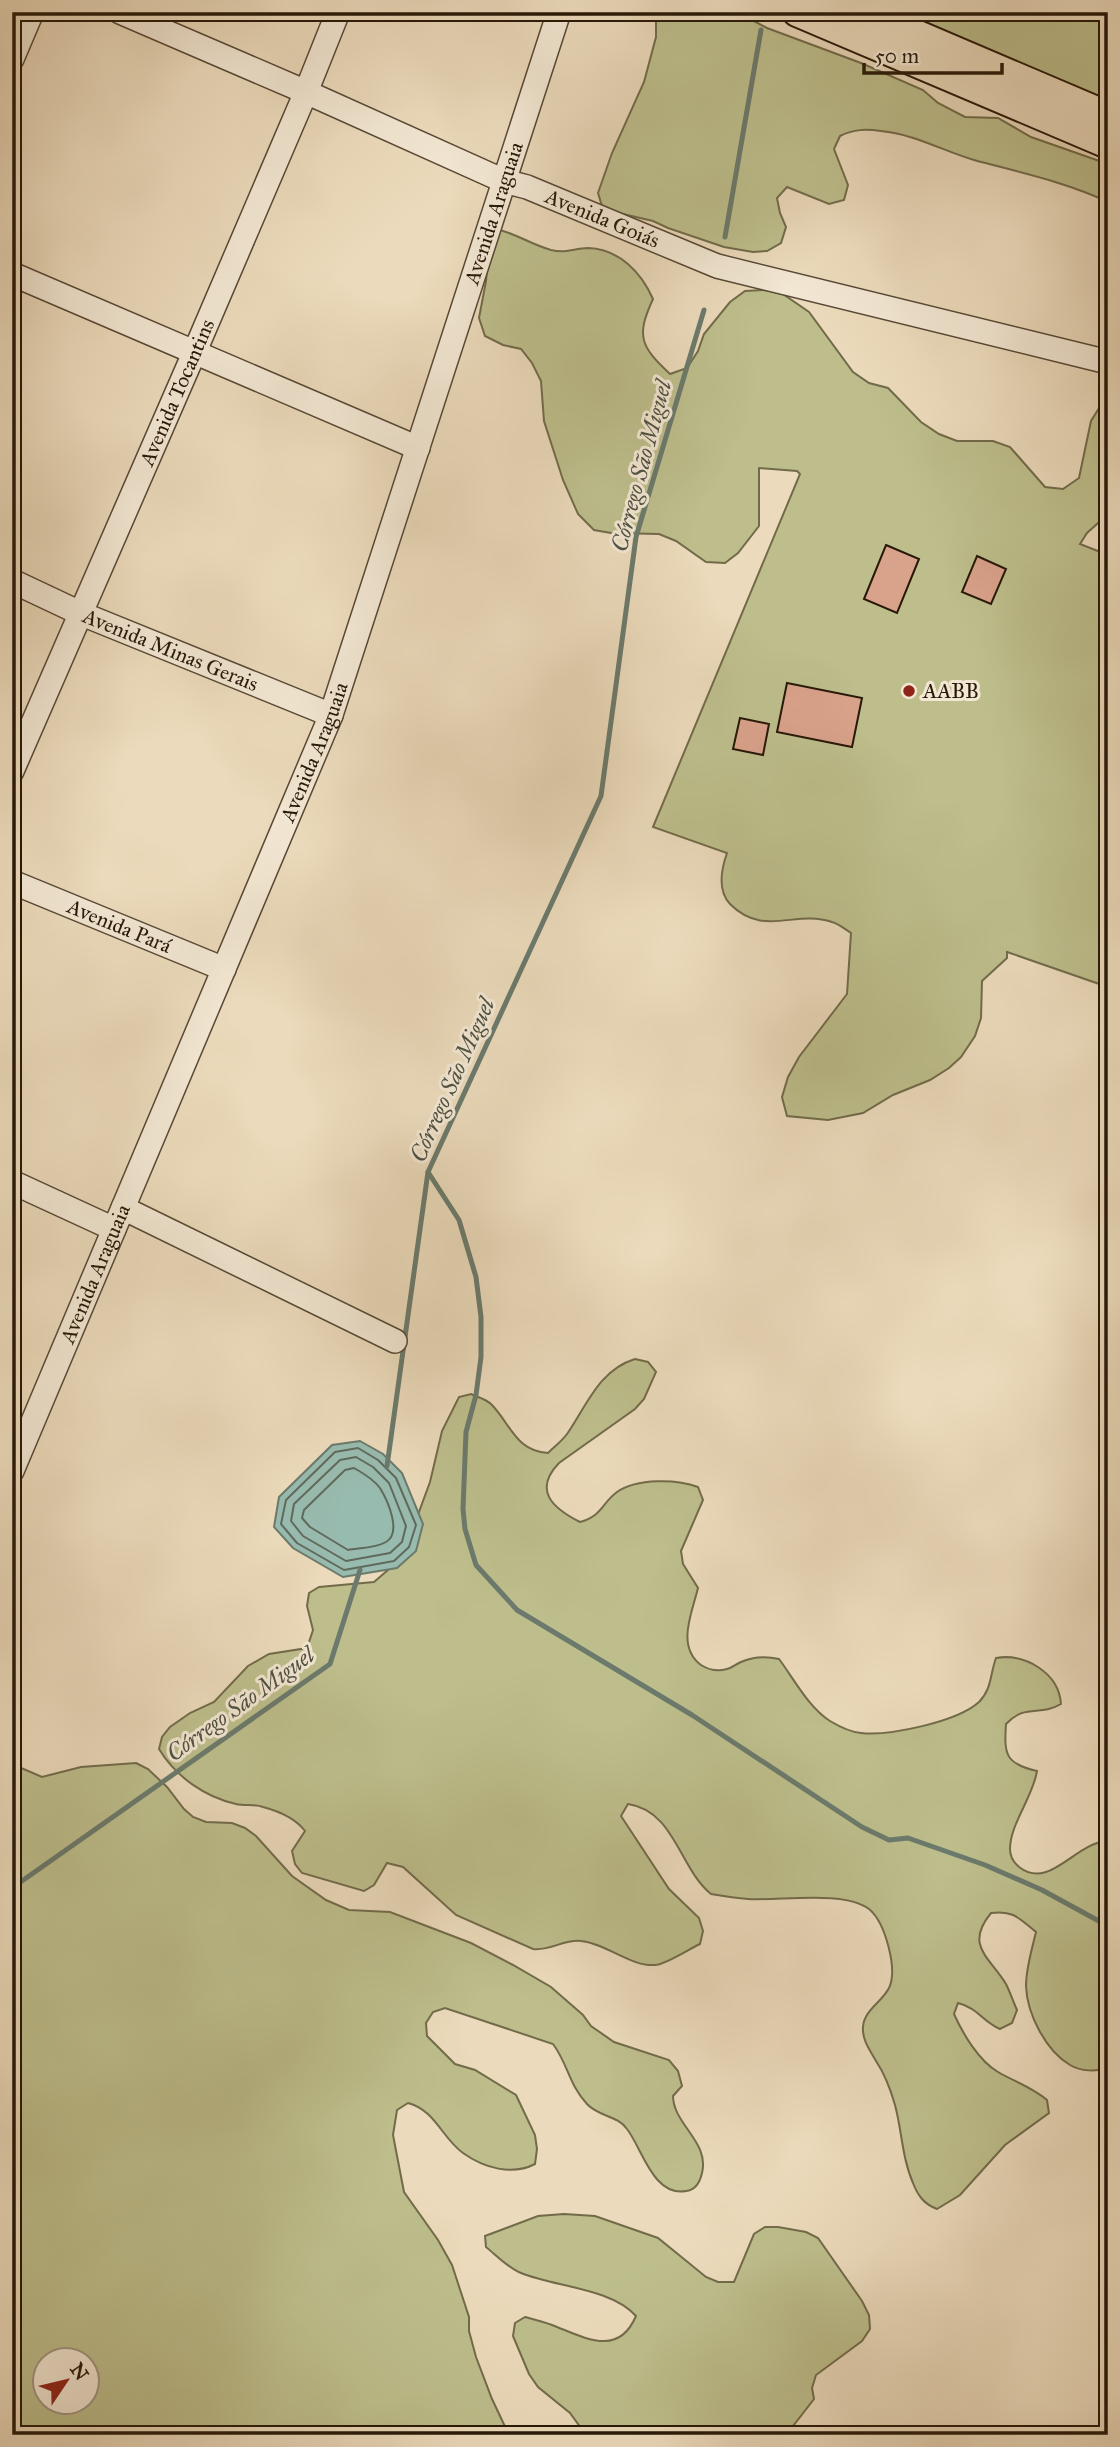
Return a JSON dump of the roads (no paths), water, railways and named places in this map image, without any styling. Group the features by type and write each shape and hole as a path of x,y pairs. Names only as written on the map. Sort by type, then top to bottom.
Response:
{"main road":[{"path":"797,12 1108,144"},
{"path":"864,12 1108,116"}],"street":[{"path":"12,59 32,12"},
{"name":"Avenida Goiás","path":"120,12 504,181 527,187 717,266 1108,362"},
{"name":"Avenida Tocantins","path":"12,771 195,351 338,12"},
{"name":"Avenida Araguaia","path":"12,1471 331,715 559,12"},
{"path":"12,274 418,448"},
{"name":"Avenida Minas Gerais","path":"12,581 82,614 331,715"},
{"name":"Avenida Pará","path":"12,883 224,969"},
{"path":"12,1182 119,1218 395,1342"}],"water":[{"path":"360,1441 383,1454 402,1473 423,1524 416,1551 397,1568 343,1577 293,1548 274,1527 279,1497 332,1445"}],"waterway":[{"name":"Córrego São Miguel","path":"725,237 761,30"},
{"name":"Córrego São Miguel","path":"387,1466 428,1172 601,796 636,537 704,310"},
{"path":"428,1172 459,1220 476,1277 481,1317 481,1357 476,1395 466,1432 463,1509 465,1529 476,1565 517,1610 692,1715 862,1827 889,1840 908,1838 985,1865 1042,1890 1108,1926"},
{"name":"Córrego São Miguel","path":"12,1888 330,1664 360,1570"}],"place":[{"name":"AABB","path":"909,691"}]}
